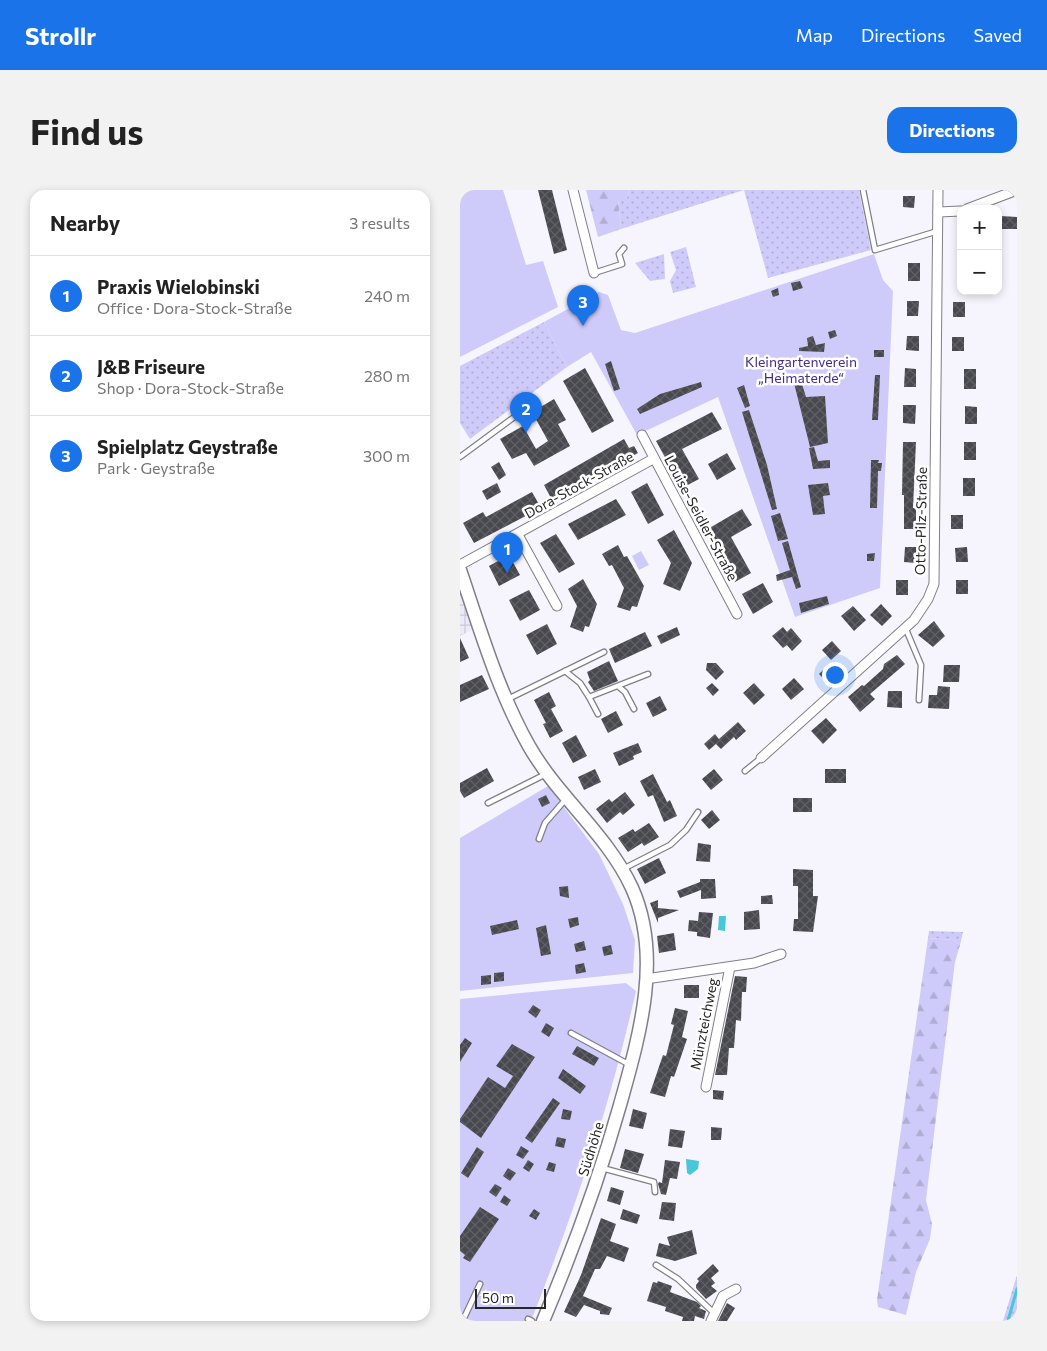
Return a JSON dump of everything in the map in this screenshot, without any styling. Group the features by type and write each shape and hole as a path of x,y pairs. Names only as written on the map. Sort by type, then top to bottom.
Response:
{"street":[{"path":"573,190 594,273"},
{"name":"Otto-Pilz-Straße","path":"761,758 905,627 923,608 934,584 938,190"},
{"path":"978,205 1017,190"},
{"path":"938,212 957,211"},
{"name":"Louise-Seidler-Straße","path":"642,435 653,459 737,614"},
{"name":"Dora-Stock-Straße","path":"460,565 518,535 653,459"},
{"name":"Dora-Stock-Straße","path":"518,535 557,606"},
{"name":"Südhöhe","path":"460,570 507,700 529,746 548,774 611,851 632,889 640,910 645,938 646,979 631,1066 602,1168 569,1258 543,1321"},
{"name":"Münzteichweg","path":"646,979 754,963 781,954"},
{"name":"Münzteichweg","path":"706,1087 730,967"},
{"path":"713,1317 723,1296 736,1289"}],"lane":[{"path":"863,190 875,250 938,231"},
{"path":"594,273 622,264 619,254 624,248"},
{"path":"460,457 517,415"},
{"path":"905,627 921,665 919,700"},
{"path":"507,700 604,652"},
{"path":"565,671 580,683 598,714"},
{"path":"589,697 619,687 648,674"},
{"path":"619,687 634,709"},
{"name":"Otto-Pilz-Straße","path":"745,771 761,758"},
{"path":"488,803 548,774"},
{"path":"539,839 545,823 568,798"},
{"path":"622,870 670,845 686,830 698,812"},
{"path":"571,1033 631,1066"},
{"path":"602,1168 654,1182 656,1192"},
{"path":"656,1265 678,1279 713,1317"},
{"path":"463,1320 480,1284"}],"shaded area":[{"path":"460,583 476,628 460,636"},
{"path":"719,916 726,916 725,931 718,930"},
{"path":"686,1159 699,1161 698,1169 690,1175 687,1173"}],"green space":[{"path":"460,190 503,190 526,265 543,261 558,307 460,357"},
{"path":"586,190 630,190 626,199 618,199 621,229 598,237"},
{"path":"630,190 744,190 621,229 618,199 626,199"},
{"path":"744,190 859,190 871,250 768,278"},
{"path":"686,247 696,287 673,293 670,281 676,270 670,252"},
{"path":"664,254 665,279 650,281 635,263"},
{"name":"Kleingartenverein „Heimaterde“","path":"874,254 883,280 893,291 880,588 795,617 718,397 637,435 591,352 567,367 544,322 599,292 608,295 621,330 635,333"},
{"path":"544,322 567,367 470,439 460,423 460,366"},
{"path":"641,551 649,565 639,570 632,556"},
{"path":"548,786 599,854 623,904 635,940 633,973 460,991 460,838"},
{"path":"929,931 963,932 960,945 953,940 928,938"},
{"path":"928,938 953,940 960,945 955,962 926,1200 932,1224 930,1239 916,1272 906,1315 878,1307 877,1300"},
{"path":"626,983 636,991 615,1076 562,1240 531,1321 460,1321 460,999"},
{"path":"1017,1275 1017,1321 1003,1321"}],"building":[{"path":"538,190 552,190 567,250 554,254"},
{"path":"903,196 915,196 914,208 903,207"},
{"path":"1002,216 1017,217 1017,229 1002,229"},
{"path":"908,263 920,263 920,281 908,281"},
{"path":"800,281 803,288 793,291 791,283"},
{"path":"778,288 779,295 773,297 771,291"},
{"path":"907,301 919,301 918,316 907,316"},
{"path":"953,302 965,302 965,317 953,317"},
{"path":"835,330 837,336 830,339 828,332"},
{"path":"813,336 816,345 825,343 824,352 799,351 799,348 808,346 807,338"},
{"path":"907,336 919,336 919,351 906,350"},
{"path":"952,337 964,337 964,351 952,351"},
{"path":"874,350 884,350 884,357 874,357"},
{"path":"611,361 620,389 614,391 605,364"},
{"path":"585,368 614,421 592,433 563,381"},
{"path":"905,368 916,369 916,387 904,387"},
{"path":"964,369 976,369 976,389 964,389"},
{"path":"875,375 880,375 878,420 872,420"},
{"path":"801,381 806,397 825,396 828,443 810,447 794,383"},
{"path":"701,382 702,387 640,414 637,409 660,394"},
{"path":"744,385 750,406 745,408 737,388"},
{"path":"554,399 566,420 558,424 570,446 534,466 526,453 512,459 500,439 523,426 536,449 548,441 532,412"},
{"path":"903,405 916,405 915,424 903,423"},
{"path":"965,406 977,407 977,424 965,424"},
{"path":"749,410 767,465 777,509 772,510 742,412"},
{"path":"712,412 722,429 682,449 699,479 682,488 656,441"},
{"path":"624,439 629,448 634,446 638,453 554,500 551,498 544,485"},
{"path":"903,442 916,442 913,508 916,508 916,529 904,529 904,495 902,495"},
{"path":"964,442 976,442 976,460 964,460"},
{"path":"814,447 818,461 830,460 830,468 813,469 809,448"},
{"path":"727,453 736,469 717,480 708,464"},
{"path":"871,460 879,460 878,463 882,463 881,471 878,471 877,508 870,508"},
{"path":"499,462 506,475 499,480 491,467"},
{"path":"963,478 975,478 975,496 963,496"},
{"path":"497,483 501,492 487,500 482,491"},
{"path":"647,483 664,515 648,524 631,492"},
{"path":"828,483 830,495 823,496 825,514 813,515 808,485"},
{"path":"532,492 541,508 474,543 463,523 483,512 486,517"},
{"path":"616,499 626,515 578,540 568,524"},
{"path":"742,509 752,525 731,537 751,573 735,582 706,530"},
{"path":"780,513 788,539 778,541 771,516"},
{"path":"951,515 963,515 963,529 951,529"},
{"path":"674,530 692,563 680,591 663,584 671,563 657,540"},
{"path":"556,534 575,564 559,573 540,543"},
{"path":"788,541 801,587 796,589 792,577 777,581 776,575 790,570 782,543"},
{"path":"618,545 624,557 627,556 644,586 637,607 632,606 630,611 617,607 624,588 612,565 609,566 602,554"},
{"path":"905,547 917,547 916,563 904,562"},
{"path":"967,547 968,562 956,562 955,548"},
{"path":"875,553 874,561 867,561 867,554"},
{"path":"509,555 520,575 499,586 489,566"},
{"path":"583,579 597,604 589,627 585,626 583,632 570,627 577,606 568,589"},
{"path":"896,580 908,580 908,595 896,595"},
{"path":"956,580 968,580 968,594 956,594"},
{"path":"763,583 773,602 753,614 742,594"},
{"path":"529,590 540,610 520,621 509,600"},
{"path":"827,596 829,604 801,613 799,603"},
{"path":"881,604 892,616 882,626 870,615"},
{"path":"853,606 866,620 854,631 841,616"},
{"path":"934,621 945,636 933,647 918,635"},
{"path":"547,624 557,644 537,655 526,635"},
{"path":"677,627 680,635 661,644 657,636"},
{"path":"783,627 787,632 791,628 802,641 792,651 787,645 783,648 772,636"},
{"path":"645,632 652,646 615,663 609,649"},
{"path":"460,638 469,658 460,662"},
{"path":"832,641 841,651 831,660 822,650"},
{"path":"897,655 905,664 870,694 875,699 860,712 848,697 862,685 864,686 883,669 884,664"},
{"path":"609,661 618,681 594,691 588,682 590,680 587,672"},
{"path":"707,663 716,663 724,672 716,680 706,670"},
{"path":"944,665 960,665 959,682 943,682"},
{"path":"827,666 833,672 825,680 819,674"},
{"path":"482,675 489,689 460,702 460,685"},
{"path":"794,678 804,689 791,700 782,689"},
{"path":"712,683 719,690 713,696 706,688"},
{"path":"754,683 765,695 754,705 743,693"},
{"path":"938,686 950,687 949,709 928,708 929,695 937,695"},
{"path":"888,691 902,691 902,708 887,707"},
{"path":"549,692 556,706 551,709 563,731 550,738 543,724 546,723 534,700"},
{"path":"660,696 667,710 653,717 646,703"},
{"path":"616,711 623,725 608,733 601,719"},
{"path":"826,718 837,730 823,744 811,731"},
{"path":"738,722 746,731 736,740 734,737 721,749 716,744 709,750 704,744 715,734 719,739"},
{"path":"576,735 587,756 573,763 562,743"},
{"path":"638,743 642,752 633,756 634,759 619,766 613,753"},
{"path":"487,768 494,781 464,798 460,791 460,783"},
{"path":"595,769 601,782 584,790 578,777"},
{"path":"714,769 723,780 711,790 702,779"},
{"path":"825,769 846,769 846,783 825,783"},
{"path":"653,774 667,802 670,800 677,816 664,822 653,795 648,797 640,781"},
{"path":"625,792 635,805 623,815 620,812 607,823 596,809 609,799 612,802"},
{"path":"546,795 550,803 542,807 538,799"},
{"path":"793,798 812,798 812,812 793,812"},
{"path":"712,810 720,820 709,829 701,820"},
{"path":"649,823 659,837 644,846 642,843 628,852 618,838 633,829 635,832"},
{"path":"698,843 711,845 710,862 696,861"},
{"path":"659,858 666,873 645,884 637,869"},
{"path":"793,869 813,870 813,896 818,896 813,932 793,931 794,919 798,919 798,886 793,886"},
{"path":"700,879 715,879 716,898 701,899 701,890 680,898 677,891 700,882"},
{"path":"568,886 569,898 560,896 559,887"},
{"path":"772,895 773,904 761,904 761,896"},
{"path":"658,900 658,908 679,910 658,918 658,923 650,903"},
{"path":"759,910 760,929 744,930 744,912"},
{"path":"699,912 713,913 710,938 697,936 697,932 688,931 689,920 698,921"},
{"path":"578,917 579,925 570,928 568,919"},
{"path":"517,920 519,929 492,935 490,926"},
{"path":"546,925 551,954 541,956 536,928"},
{"path":"674,933 676,950 659,953 657,936"},
{"path":"584,941 586,950 576,952 574,944"},
{"path":"611,945 613,954 604,956 602,947"},
{"path":"584,963 586,972 576,974 575,965"},
{"path":"504,972 504,981 494,982 494,973"},
{"path":"491,975 491,984 481,985 481,976"},
{"path":"735,976 747,977 746,992 742,992 741,1021 736,1020 734,1048 729,1048 727,1075 715,1075"},
{"path":"684,985 699,985 699,998 684,998"},
{"path":"533,1005 541,1010 536,1018 528,1012"},
{"path":"675,1008 688,1011 682,1037 687,1039 674,1077 671,1076 665,1097 650,1093 663,1055 666,1056 674,1025 671,1024"},
{"path":"546,1023 554,1028 549,1037 541,1032"},
{"path":"465,1038 472,1043 460,1062 460,1045"},
{"path":"512,1044 535,1057 481,1138 460,1122 460,1119 488,1077 505,1088 513,1076 496,1066"},
{"path":"577,1046 599,1058 594,1066 572,1054"},
{"path":"563,1069 586,1086 580,1094 558,1078"},
{"path":"713,1090 724,1091 723,1100 713,1099"},
{"path":"553,1098 560,1103 532,1143 525,1138"},
{"path":"563,1109 572,1111 570,1120 561,1119"},
{"path":"633,1109 647,1113 643,1129 629,1126"},
{"path":"711,1127 722,1128 721,1140 711,1140"},
{"path":"670,1129 685,1131 682,1148 668,1146"},
{"path":"557,1137 566,1139 564,1148 555,1146"},
{"path":"521,1146 529,1151 523,1159 516,1155"},
{"path":"477,1147 484,1152 468,1178 461,1173"},
{"path":"625,1149 644,1154 638,1173 620,1168"},
{"path":"528,1160 534,1164 529,1172 523,1168"},
{"path":"665,1160 680,1162 677,1179 670,1178 666,1195 661,1194 658,1184 659,1182 662,1183"},
{"path":"549,1162 556,1164 554,1172 546,1170"},
{"path":"508,1168 516,1173 510,1181 503,1176"},
{"path":"495,1184 502,1188 496,1197 489,1192"},
{"path":"611,1187 624,1191 620,1205 607,1201"},
{"path":"504,1195 511,1200 507,1206 500,1202"},
{"path":"662,1202 676,1203 674,1221 659,1219"},
{"path":"480,1207 499,1219 470,1262 463,1258 465,1255 460,1251 460,1236"},
{"path":"534,1209 540,1213 536,1220 529,1216"},
{"path":"623,1209 640,1215 637,1224 620,1219"},
{"path":"601,1218 616,1224 610,1241 629,1248 624,1262 607,1256 600,1269 595,1269 583,1296 612,1308 609,1315 600,1314 600,1311 584,1305 576,1317 564,1312 581,1275"},
{"path":"692,1230 697,1254 675,1261 656,1256 659,1243 670,1246 667,1237"},
{"path":"713,1264 719,1271 711,1278 715,1283 711,1286 717,1291 706,1299 696,1288 699,1281 697,1279"},
{"path":"658,1281 672,1286 670,1292 697,1302 701,1306 699,1308 706,1311 704,1319 695,1316 694,1321 682,1321 683,1317 665,1311 666,1307 647,1301 653,1282 657,1283"},
{"path":"727,1303 735,1308 727,1321 718,1321"}],"waterway":[{"path":"1008,1321 1017,1289"}],"place":[{"name":"Spielplatz Geystraße","path":"583,326"},
{"name":"J&B Friseure","path":"526,433"},
{"name":"Praxis Wielobinski","path":"507,573"}]}
